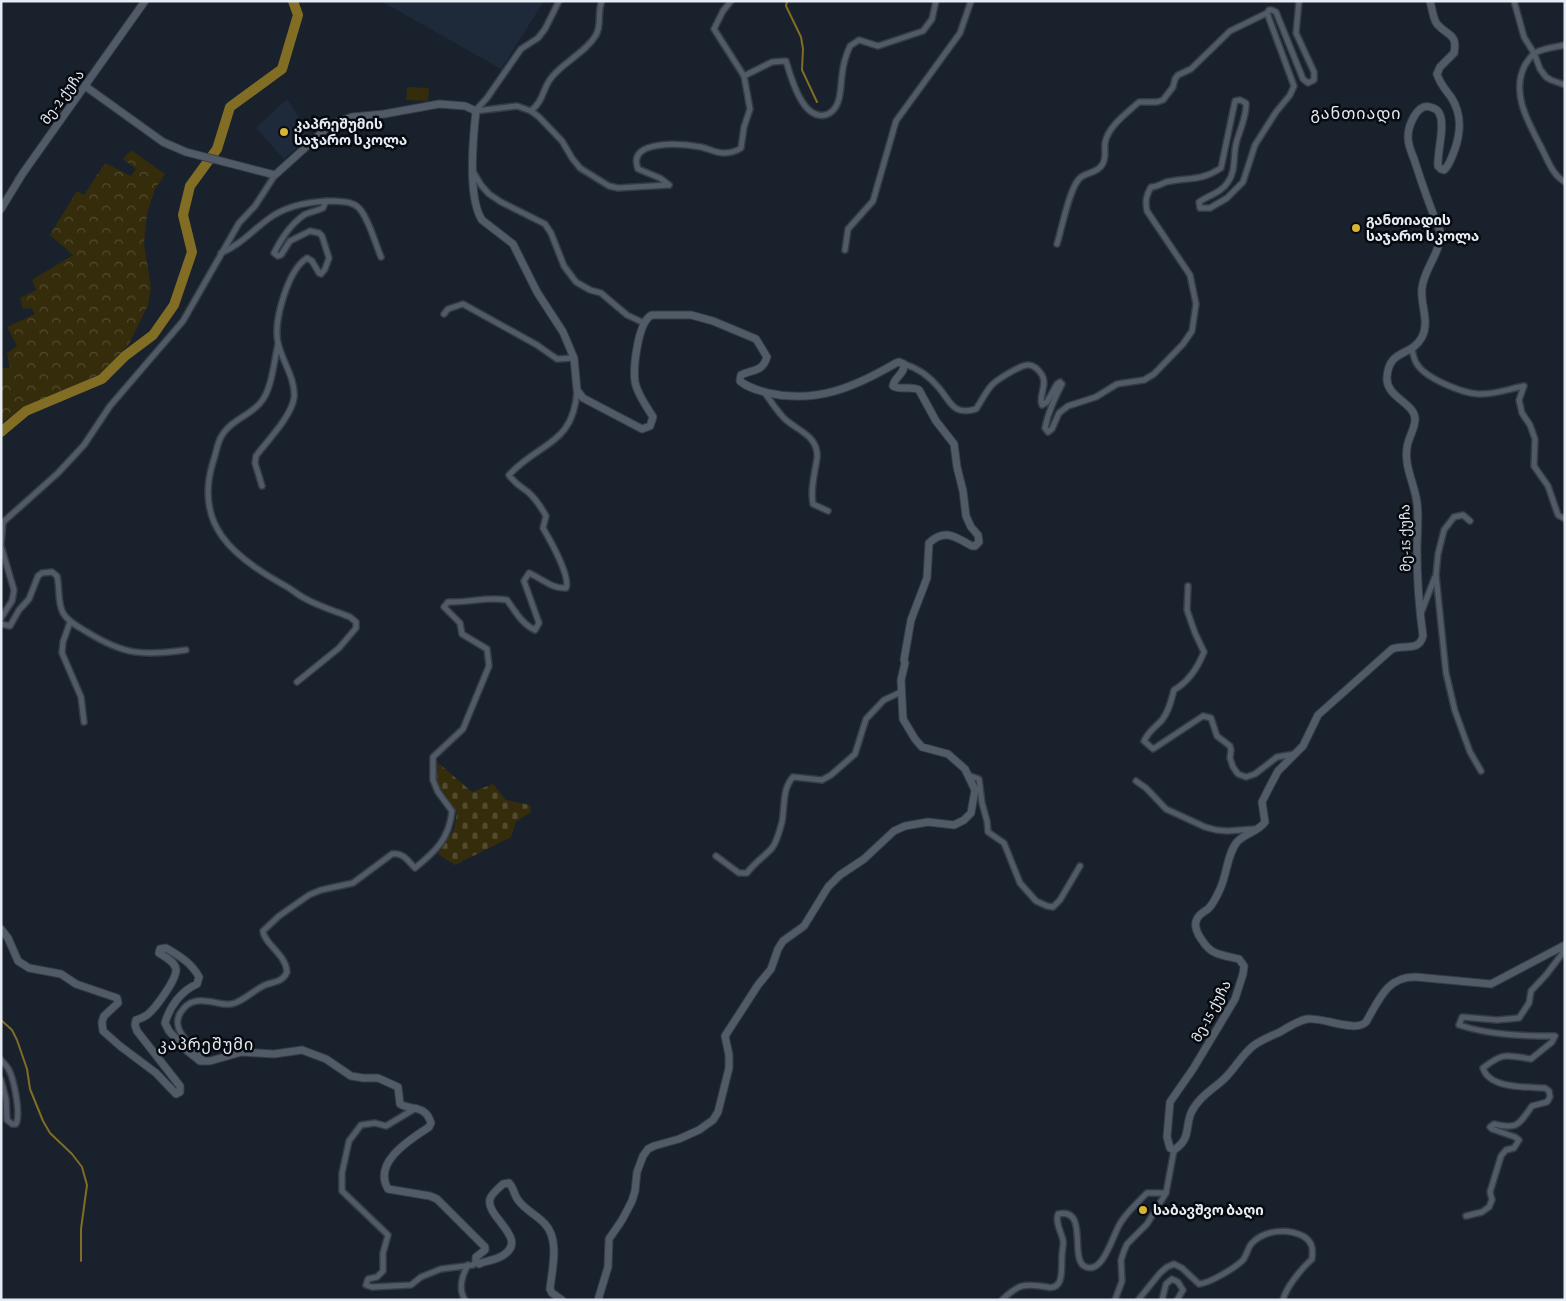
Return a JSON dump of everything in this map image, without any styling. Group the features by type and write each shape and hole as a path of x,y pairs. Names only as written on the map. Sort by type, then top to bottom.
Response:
{"street":[{"name":"მე-2 ქუჩა","path":"1,209 23,173 145,1"},
{"path":"204,1061 180,1033 177,1025 180,1014 192,1001 206,1001 227,1005 236,1003 263,986 283,979 287,972 284,960 264,937 263,931 279,916 320,890 353,883 392,854 398,853 404,856 415,868 444,840 451,826 452,811 432,780 433,757 463,728 489,666 487,648 462,634 460,623 444,607 448,602 462,603 495,597 507,600 518,615 535,630 538,623 524,581 526,576 529,573 552,586 560,588 566,588 568,583 553,545 543,528 546,516 539,504 528,492 515,484 509,475 517,466 559,438 569,424 577,403 574,358 563,332 537,292 513,244 479,216 474,194 472,171 476,111 521,48 538,38 545,29 558,1"},
{"path":"531,111 540,102 549,81 582,52 597,34 602,1"},
{"path":"1,618 14,596 1,545 2,523 58,473 84,445 110,406 183,321 239,223 255,206 276,175 328,128 345,119 439,104 465,106 476,111 517,106 531,111 562,141 580,168 599,180 618,188 670,185 660,178 638,169 637,158 641,151 650,147 679,144 721,153 733,153 741,148 744,127 750,109 744,76 714,29 723,11 731,1"},
{"path":"744,76 772,62 786,61 795,88 809,111 818,115 827,115 838,102 842,73 850,46 859,40 878,46 923,31 932,19 936,1"},
{"path":"845,250 848,229 873,201 896,122 904,108 960,33 971,1"},
{"path":"1057,244 1074,188 1080,177 1097,171 1102,165 1105,160 1105,143 1109,133 1139,102 1163,100 1173,87 1178,75 1190,69 1230,31 1267,13 1269,10 1276,12 1299,74 1305,82 1312,83 1314,72 1296,33 1299,1"},
{"name":"მე-15 ქუჩა","path":"1174,1150 1170,1148 1167,1138 1170,1102 1235,999 1243,974 1242,962 1239,959 1213,952 1197,931 1195,922 1215,900 1236,844 1240,839 1258,829 1264,822 1262,802 1278,771 1303,746 1314,721 1325,708 1392,649 1397,647 1414,647 1422,641 1417,555 1417,498 1407,466 1407,448 1414,429 1415,416 1412,410 1396,397 1388,387 1386,379 1392,360 1412,349 1418,344 1424,334 1425,320 1422,287 1424,277 1441,238 1409,146 1408,135 1416,113 1420,108 1426,106 1433,107 1439,112 1443,123 1438,166 1444,170 1448,167 1453,154 1460,128 1456,107 1440,84 1437,74 1440,67 1454,53 1454,40 1448,32 1437,24 1430,1"},
{"path":"1514,1 1524,37 1534,53 1540,69 1546,77 1565,84"},
{"path":"577,390 589,402 642,429 650,426 653,418 635,380 640,331 647,317 652,315 691,315 713,321 756,339 767,357 766,360 758,370 744,373 740,378 749,387 764,392 794,397 819,396 853,385 899,362 930,378 952,406 962,411 976,409 991,385 1006,375 1029,365 1044,378 1042,405 1047,402 1057,384 1060,382 1062,384 1052,403 1046,422 1045,428 1048,432 1052,429 1059,414 1068,406 1096,397 1117,384 1144,380 1154,374 1183,344 1192,331 1196,304 1190,275 1147,210 1145,203 1147,194 1151,187 1166,182 1202,178 1221,168 1235,101 1240,100 1246,103 1246,110 1235,146 1232,175 1225,187 1200,202 1200,208 1210,208 1227,198 1243,182 1256,145 1276,112 1290,95 1294,86 1267,13"},
{"path":"1565,46 1534,53 1524,67 1520,79 1522,106 1529,125 1556,177 1565,182"},
{"path":"85,86 163,142 186,152 276,175"},
{"path":"472,171 489,194 545,224 551,233 564,266 576,282 607,297 627,315 644,324"},
{"path":"221,254 236,246 275,215 293,207 326,201 351,202 358,206 382,257"},
{"path":"297,682 338,648 356,628 356,622 350,617 306,599 265,575 236,553 224,542 209,513 207,495 210,472 221,437 229,425 260,404 269,387 278,344 279,316 282,300 296,271 307,258 312,261 321,274 329,258 322,236 310,231 290,241 281,255 278,256 274,253 280,240 305,214 323,208 326,201"},
{"path":"444,314 448,309 463,304 557,359 574,358"},
{"path":"262,486 255,463 256,456 290,411 294,400 291,376 278,344"},
{"path":"1412,349 1417,365 1434,378 1456,388 1477,394 1524,386 1520,400 1522,413 1530,425 1535,439 1534,466 1548,486 1558,514 1565,519"},
{"path":"598,1300 608,1267 609,1239 632,1201 642,1156 648,1149 699,1130 713,1120 718,1112 729,1068 729,1054 725,1036 758,985 771,969 774,955 783,941 804,926 828,887 840,875 864,859 894,832 914,824 928,822 954,825 964,820 971,813 975,790 965,769 948,754 922,747 914,740 903,719 901,680 911,620 926,578 929,543 937,536 945,534 952,535 972,546 979,542 979,538 970,527 966,516 954,444 936,421 919,390 893,386 903,371 904,364"},
{"path":"764,392 785,419 811,438 816,448 817,457 811,495 813,504 828,511"},
{"path":"1470,521 1463,515 1454,517 1444,530 1438,554 1436,576 1446,673 1455,711 1470,752 1481,771"},
{"path":"1,624 10,626 19,610 29,599 38,576 42,573 52,572 57,576 60,602 70,622 110,646 132,652 166,653 186,650"},
{"path":"1420,616 1436,576"},
{"path":"1188,586 1188,610 1195,633 1204,652 1199,663 1182,685 1174,690 1170,708 1162,720 1149,731 1144,741 1153,749 1203,716 1211,718 1217,736 1230,746 1230,758 1238,774 1246,777 1255,774 1277,757 1296,754"},
{"path":"70,622 63,642 62,653 81,697 84,722"},
{"path":"716,856 739,873 747,874 754,864 773,847 781,823 786,786 791,779 793,777 822,780 831,775 855,754 866,719 884,700 902,692"},
{"path":"968,775 979,779 982,802 988,820 988,832 1004,843 1020,883 1036,901 1053,907 1060,900 1080,866"},
{"path":"1136,781 1146,788 1166,809 1205,827 1227,831 1258,829"},
{"path":"1,929 8,938 18,961 29,968 61,974 76,984 117,998 118,1003 104,1016 102,1022 104,1031 120,1046 156,1073 176,1094 180,1092 180,1086 137,1031 135,1025 136,1020 147,1015 162,998 175,976 176,968 159,953 160,949 166,948 186,960 194,968 199,980 197,984 182,992 165,1023 169,1031 185,1050 195,1058 204,1061 242,1052 274,1054 302,1050 326,1059 351,1076 378,1078 390,1082 398,1087 400,1104 405,1107 417,1108 425,1112 431,1123 429,1127 399,1148 392,1156 384,1180 386,1186 392,1190 430,1196 437,1199 486,1250 476,1257 476,1261 473,1264 441,1269 421,1277 411,1285 372,1287 366,1285 368,1279 377,1276 383,1271 382,1253 388,1235 342,1191 342,1173 349,1141 361,1125 375,1123 386,1126 417,1108"},
{"path":"1115,1300 1122,1281 1121,1260 1124,1251 1127,1244 1147,1224 1166,1192 1174,1150 1184,1141 1188,1134 1191,1114 1203,1096 1224,1079 1252,1047 1308,1019 1362,1026 1388,985 1397,980 1416,977 1491,984 1563,945"},
{"path":"1466,1216 1482,1212 1489,1207 1492,1200 1490,1192 1501,1156 1506,1150 1514,1148 1519,1140 1490,1127 1494,1124 1507,1128 1515,1127 1521,1122 1532,1106 1547,1102 1550,1097 1549,1091 1545,1088 1515,1087 1494,1081 1485,1074 1483,1068 1498,1056 1531,1059 1552,1042 1555,1036 1518,1036 1473,1030 1459,1025 1462,1017 1497,1020 1518,1018 1529,1004 1531,991 1562,954 1563,945"},
{"path":"1,1060 13,1080 18,1117 16,1124 12,1124 7,1120 6,1099 1,1080"},
{"path":"476,1261 479,1264 503,1256 512,1246 507,1230 490,1204 490,1198 494,1192 503,1184 509,1183 518,1200 546,1224 551,1233 554,1246 550,1289 552,1293 562,1300"},
{"path":"1002,1300 1020,1286 1031,1284 1050,1288 1055,1287 1059,1283 1062,1277 1063,1242 1057,1219 1058,1214 1068,1214 1079,1233 1078,1258 1080,1263 1086,1267 1094,1267 1099,1265 1103,1259 1120,1223 1130,1210 1147,1193 1166,1192"},
{"path":"1139,1299 1167,1267 1174,1264 1182,1268 1199,1284 1207,1283 1243,1260 1252,1243 1268,1233 1291,1232 1310,1241 1314,1249 1312,1259 1304,1266 1286,1290 1283,1300"},
{"path":"465,1300 462,1296 462,1276 468,1265"},
{"path":"1162,1300 1166,1284 1172,1280 1178,1282 1182,1290 1177,1300"}],"shaded area":[{"path":"381,1 544,1 501,69"},
{"name":"კაპრეშუმის საჯარო სკოლა","path":"287,99 311,136 284,159 256,128"}],"green space":[{"path":"407,87 429,88 428,101 406,100"},
{"path":"131,150 165,174 155,189 147,213 144,243 151,288 148,305 129,344 100,374 26,407 1,423 1,368 10,368 7,353 17,346 7,327 35,314 31,308 23,309 20,298 36,290 32,280 73,255 50,235 77,191 84,195 105,163 131,176 136,169 123,159"},
{"path":"437,762 472,792 493,784 506,800 530,805 531,812 516,822 511,837 455,865 438,854 454,829 457,813 433,779"}],"waterway":[{"path":"1,432 26,411 102,379 125,356 153,335 174,305 192,252 183,215 190,186 217,149 230,107 282,69 298,15 293,1"},
{"path":"787,1 786,6 801,37 803,49 802,70 817,102"},
{"path":"15,179 21,171"},
{"path":"1,1020 12,1030 17,1040 27,1069 30,1089 43,1121 50,1133 72,1154 82,1167 87,1185 81,1229 81,1261"}],"place":[{"name":"კაპრეშუმის საჯარო სკოლა","path":"284,132"},
{"name":"განთიადის საჯარო სკოლა","path":"1356,228"},
{"name":"საბავშვო ბაღი","path":"1143,1210"}],"district":[{"name":"განთიადი","path":"1356,113"},
{"name":"კაპრეშუმი","path":"206,1044"}]}
